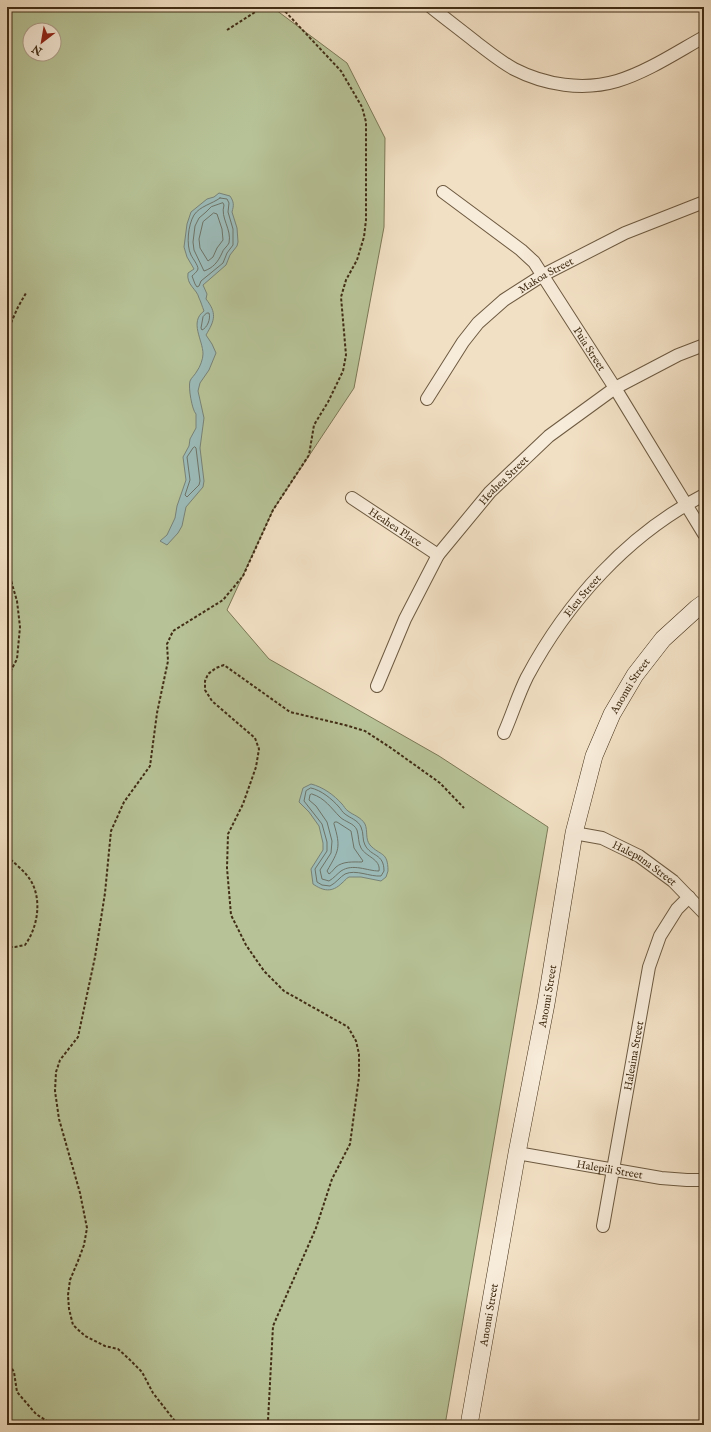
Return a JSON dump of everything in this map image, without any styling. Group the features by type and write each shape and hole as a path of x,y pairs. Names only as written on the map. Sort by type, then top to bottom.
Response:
{"street":[{"path":"431,7 495,57 513,68 533,77 553,83 574,86 596,85 617,81 636,74 704,37"},
{"name":"Puia Street","path":"443,192 521,250 534,262 615,388 704,534"},
{"name":"Makoa Street","path":"427,399 463,342 478,323 504,300 543,275 625,233 704,202"},
{"name":"Heahea Street","path":"377,686 406,619 438,555 490,492 549,436 615,388 678,355 704,345"},
{"name":"Eleu Street","path":"504,733 527,678 557,627 590,586 638,539 686,504 704,495"},
{"name":"Heahea Place","path":"352,498 438,555"},
{"name":"Anonui Street","path":"469,1425 517,1153 546,1004 574,833 594,756 612,714 635,675 663,639 704,603"},
{"name":"Halepuna Street","path":"574,833 602,838 638,856 673,881 704,913"},
{"name":"Haleaina Street","path":"603,1226 649,967 660,936 677,909 689,897"},
{"name":"Halepili Street","path":"517,1153 661,1178 704,1180"}],"path":[{"path":"227,30 263,7"},
{"path":"178,1425 153,1393 142,1372 128,1358 118,1349 105,1346 84,1336 73,1325 69,1309 68,1295 70,1280 84,1245 87,1228 80,1193 59,1119 55,1084 56,1072 60,1060 78,1037 80,1030 95,957 105,893 111,831 124,802 150,766 157,713 168,661 167,644 173,631 223,600 242,576 273,510 309,455 314,425 328,402 343,371 346,355 341,297 346,280 357,260 365,226 366,122 362,107 341,71 281,7"},
{"path":"7,332 26,293"},
{"path":"7,566 17,601 20,627 17,659 7,678"},
{"path":"267,1425 273,1326 316,1228 332,1179 350,1144 359,1077 359,1054 356,1041 348,1027 284,991 264,970 246,945 231,915 227,868 228,834 243,804 256,767 259,749 255,738 212,701 205,690 205,680 208,674 216,668 224,665 290,712 345,725 365,732 391,748 440,783 464,808"},
{"path":"7,856 30,880 37,894 37,907 34,927 25,945 7,947"},
{"path":"7,1360 14,1372 17,1392 36,1414 53,1425"}],"green space":[{"path":"7,7 272,7 347,63 385,138 384,227 354,388 273,510 227,610 269,659 439,756 548,827 445,1425 7,1425 7,636 11,622 7,608"}],"water":[{"path":"219,193 230,196 232,200 232,212 237,228 238,242 226,265 203,285 207,294 206,299 212,308 214,317 206,335 216,353 209,370 200,383 198,391 204,418 200,448 204,481 203,487 186,507 182,526 178,533 167,545 160,541 167,535 175,518 177,506 186,480 183,457 196,428 196,414 191,398 190,381 202,361 203,354 197,326 200,315 204,311 198,295 190,284 188,277 188,273 194,269 187,257 184,247 187,224 191,212 207,199 214,197"},
{"path":"311,784 324,789 365,824 368,843 387,860 388,871 386,877 381,881 361,877 349,877 331,890 320,888 313,884 311,869 323,850 323,843 319,826 309,812 299,802 303,788"}]}
